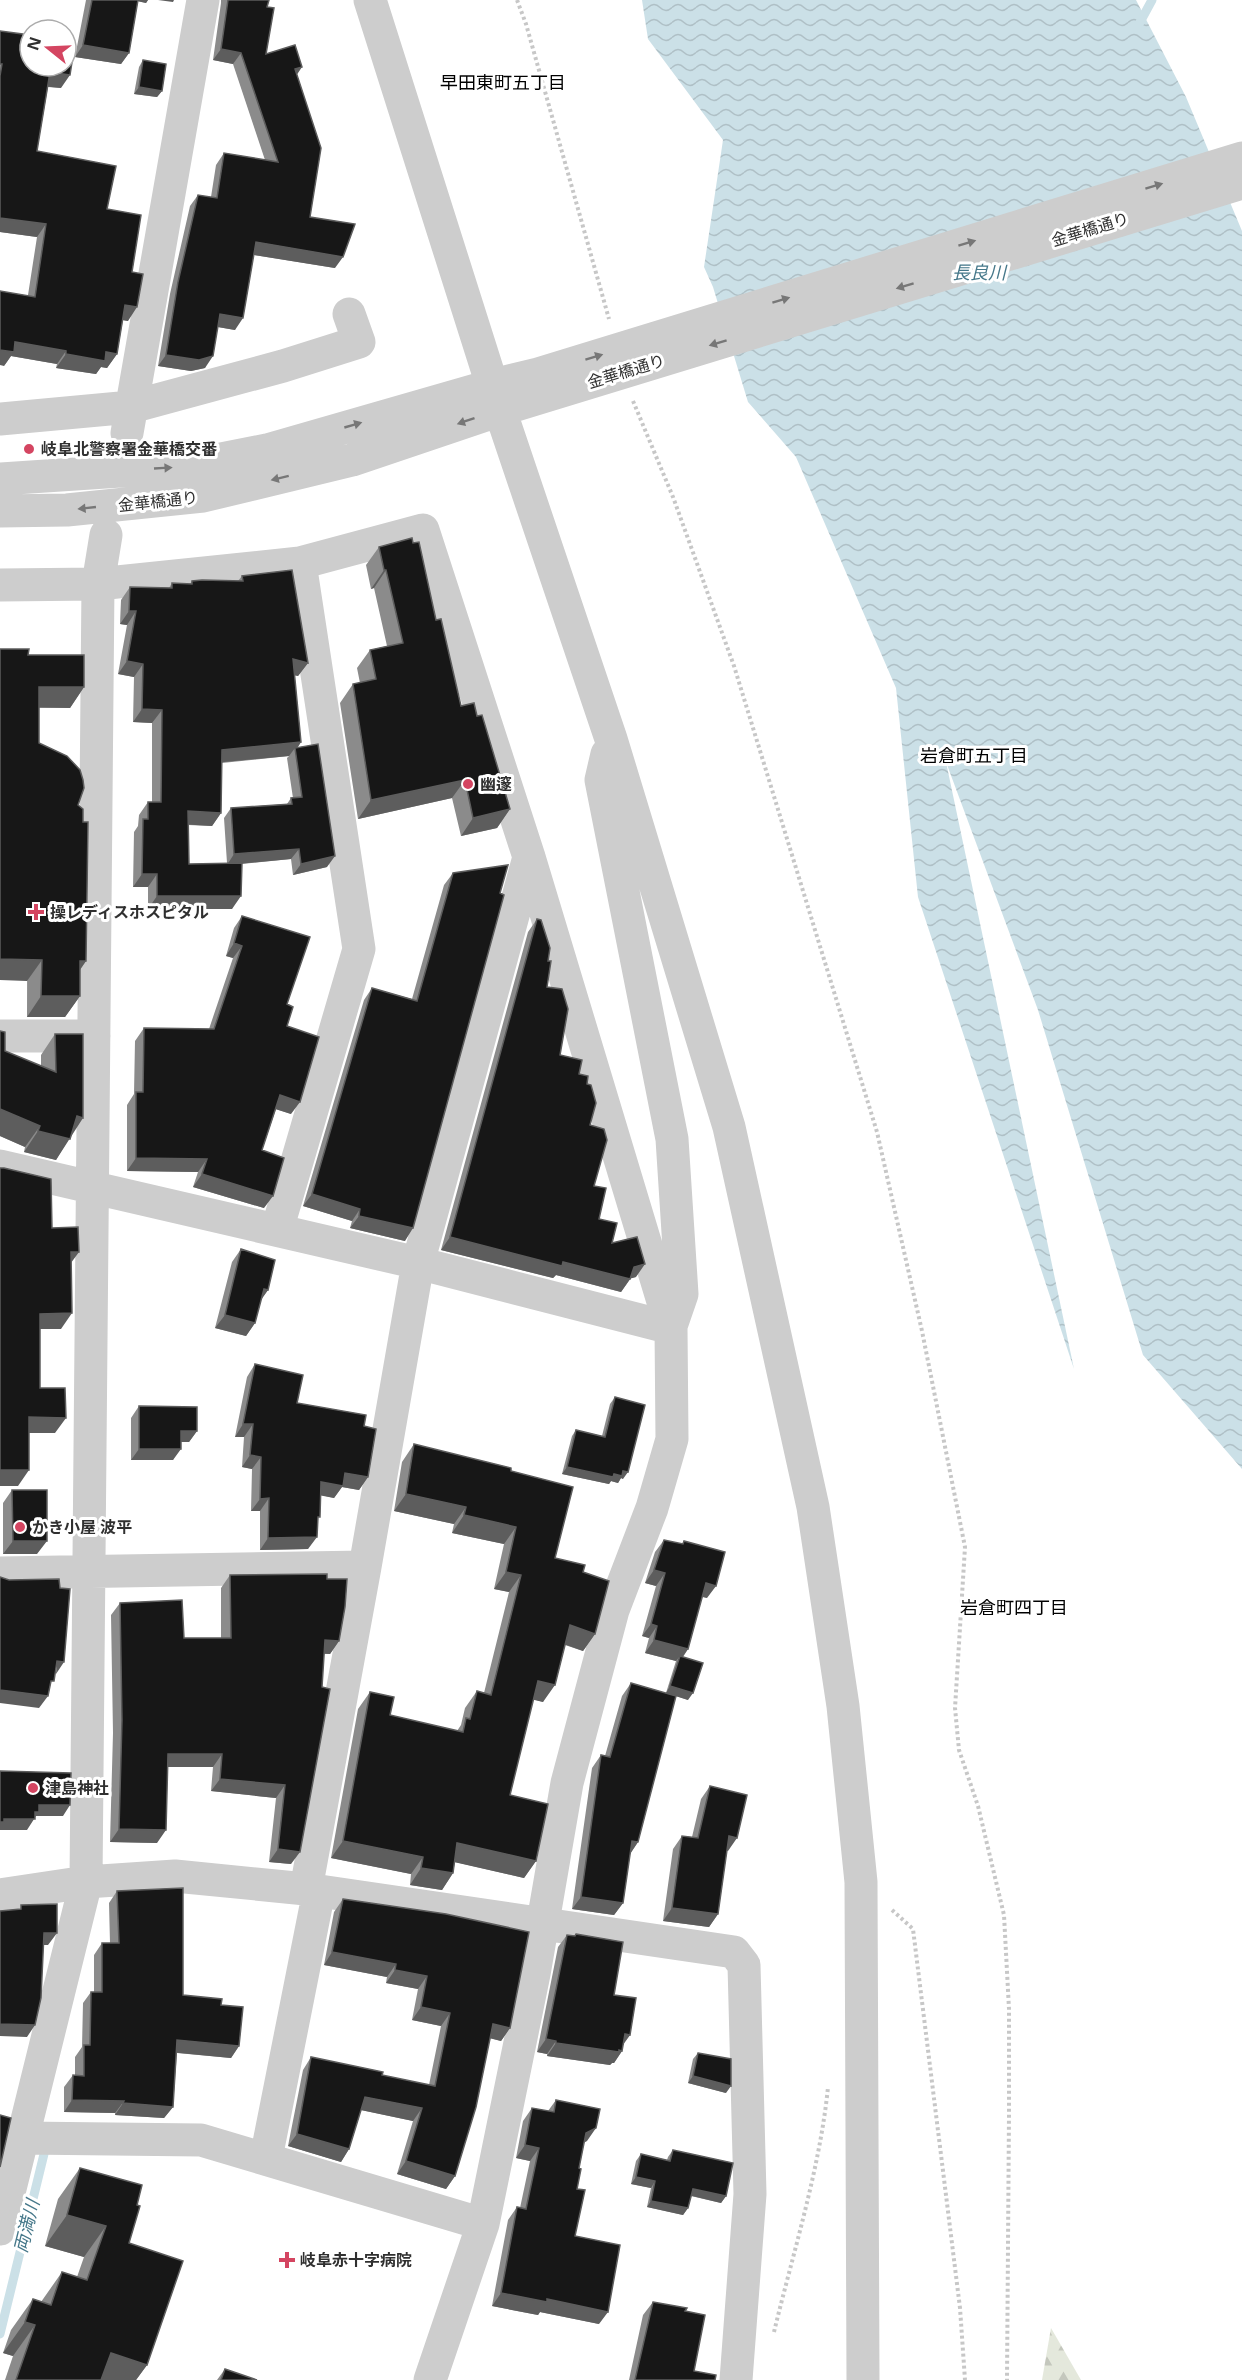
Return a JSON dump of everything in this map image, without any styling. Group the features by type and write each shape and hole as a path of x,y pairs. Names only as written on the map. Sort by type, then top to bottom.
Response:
{"street":[{"path":"129,420 203,0"},
{"path":"370,0 496,397 611,740 729,1127 813,1507 843,1706 861,1882 862,2380"},
{"name":"金華橋通り","path":"540,385 1242,158"},
{"name":"金華橋通り","path":"0,479 181,467 267,450 496,397 1242,183"},
{"path":"0,419 129,420 359,342 349,314"},
{"name":"金華橋通り","path":"0,511 68,510 203,496 352,460 496,397"},
{"path":"0,585 98,584 300,563 423,530 529,857 671,1328 672,1439 652,1508 610,1621 567,1783 534,1974 483,2224 430,2380"},
{"path":"0,2229 86,1882 98,584 106,536"},
{"path":"277,1230 359,949 300,563"},
{"path":"611,740 601,780 672,1139 682,1294 671,1328"},
{"path":"266,2158 418,1263 529,857"},
{"path":"0,1036 94,1036"},
{"path":"0,1166 92,1185 418,1263 671,1328"},
{"path":"0,1573 365,1567"},
{"path":"0,1895 86,1882 175,1876 313,1890 734,1952 744,1965 750,2194 736,2380"},
{"path":"23,2138 201,2140 483,2224"}],"path":[{"path":"517,0 526,24 610,323"},
{"path":"630,392 673,497 734,666 877,1132 922,1331 963,1536 965,1557 955,1708 959,1750 978,1806 1004,1915 1009,2010 1007,2380"},
{"path":"861,1882 913,1929 960,2308 965,2380"},
{"path":"772,2340 820,2138 828,2081"}],"green space":[{"path":"1051,2328 1081,2380 1042,2380"}],"water":[{"name":"長良川","path":"642,0 1136,0 1186,97 1242,231 1242,1469 1143,1355 1038,1010 946,762 1074,1369 918,897 896,688 796,457 748,402 713,287 704,267 723,140 648,39"}],"building":[{"path":"92,0 138,0 129,53 83,45"},
{"path":"228,0 269,0 267,7 274,8 266,54 295,45 302,67 295,69 321,148 310,217 355,224 343,257 256,242 243,318 220,314 213,356 199,360 166,355 178,282 198,195 217,198 224,153 278,162 241,53 221,49"},
{"path":"0,31 18,33 18,78 49,78 37,151 116,166 107,209 141,215 132,272 143,274 137,307 125,305 117,354 106,352 105,361 15,342 14,352 0,350 0,291 35,297 46,224 0,218 0,76 2,64 0,64"},
{"path":"143,60 166,64 162,91 139,87"},
{"path":"412,538 413,543 419,542 436,620 441,619 461,706 474,703 477,716 482,715 510,809 473,818 465,780 371,800 353,684 376,679 370,650 403,643 379,547"},
{"path":"292,570 308,663 293,659 301,742 222,750 221,813 188,811 189,864 242,863 241,896 157,896 157,874 142,874 143,819 148,819 148,802 161,802 162,710 142,709 143,664 127,661 136,611 129,611 130,587 172,588 172,583 192,584 192,581 202,580 243,581 242,576"},
{"path":"0,649 29,649 28,655 84,655 84,687 39,687 39,743 67,756 80,770 83,780 84,788 78,805 83,809 83,822 88,822 86,961 80,961 80,996 41,996 42,960 0,959"},
{"path":"318,744 335,856 301,864 299,849 234,854 231,808 292,804 291,798 302,797 295,748"},
{"path":"508,865 500,893 504,895 413,1228 359,1216 360,1209 312,1194 372,988 417,1001 453,873"},
{"path":"242,916 310,937 287,1004 293,1007 287,1026 319,1037 300,1102 280,1095 262,1150 284,1158 273,1196 202,1174 207,1159 136,1158 136,1092 143,1092 144,1028 214,1029 242,946 234,943"},
{"path":"537,919 541,920 550,948 548,961 551,961 547,987 562,989 568,1009 560,1055 582,1060 579,1074 588,1076 587,1084 591,1085 596,1103 590,1125 604,1129 607,1140 594,1186 606,1188 599,1219 617,1223 612,1243 637,1237 645,1264 634,1267 630,1279 563,1262 562,1266 450,1237"},
{"path":"0,1031 5,1032 5,1051 56,1072 55,1034 83,1034 83,1118 77,1116 70,1139 38,1131 40,1126 0,1109"},
{"path":"0,1168 51,1179 52,1228 78,1227 79,1252 71,1252 72,1313 40,1314 40,1388 65,1388 66,1418 29,1417 29,1470 0,1470"},
{"path":"241,1249 275,1260 268,1290 264,1289 255,1323 225,1315"},
{"path":"255,1364 303,1375 297,1403 366,1415 364,1426 376,1429 368,1477 345,1473 343,1486 321,1482 317,1537 268,1538 269,1498 260,1499 261,1457 250,1455 253,1424 243,1424"},
{"path":"615,1397 645,1405 628,1472 623,1471 622,1476 614,1474 613,1477 567,1467 576,1430 605,1437"},
{"path":"139,1406 197,1407 197,1431 181,1431 181,1449 139,1449"},
{"path":"414,1444 511,1468 511,1471 573,1487 555,1558 585,1565 583,1572 609,1581 595,1634 570,1625 555,1685 538,1681 510,1795 548,1804 536,1861 457,1843 453,1873 421,1868 423,1857 343,1841 370,1692 394,1697 390,1715 463,1732 466,1718 470,1719 477,1691 491,1695 521,1575 506,1572 516,1527 464,1515 466,1507 406,1494"},
{"path":"12,1490 47,1490 47,1541 13,1541"},
{"path":"664,1540 683,1544 684,1541 725,1552 716,1586 706,1583 688,1649 654,1640 657,1626 651,1624 665,1573 654,1570"},
{"path":"327,1574 327,1579 347,1579 345,1607 339,1641 325,1640 322,1687 330,1689 300,1852 278,1849 285,1785 220,1779 222,1754 168,1754 166,1830 119,1829 122,1720 120,1603 182,1600 184,1638 231,1638 230,1575"},
{"path":"0,1577 9,1580 59,1579 60,1588 70,1589 64,1662 57,1661 54,1681 51,1681 48,1696 0,1690"},
{"path":"680,1656 703,1663 693,1693 670,1686"},
{"path":"631,1683 676,1696 638,1842 632,1841 623,1903 581,1897 601,1755 610,1757"},
{"path":"0,1771 71,1773 70,1805 39,1805 39,1812 35,1812 35,1819 4,1819 4,1822 0,1822"},
{"path":"710,1786 747,1795 737,1838 729,1836 718,1914 672,1908 682,1836 698,1838"},
{"path":"183,1888 183,1995 222,1999 221,2005 243,2007 239,2046 177,2040 173,2107 123,2103 124,2101 72,2100 73,2075 84,2076 84,2045 90,2045 91,1992 102,1992 102,1943 119,1943 117,1891"},
{"path":"343,1899 446,1914 529,1932 510,2028 493,2024 476,2107 455,2176 406,2161 422,2108 365,2097 349,2149 297,2134 311,2057 435,2086 450,2013 421,2007 427,1976 395,1970 396,1964 332,1952"},
{"path":"57,1904 57,1933 44,1933 41,1998 35,2025 0,2024 0,1911 21,1909 21,1905"},
{"path":"576,1934 623,1942 614,1995 636,1998 630,2035 625,2034 622,2051 556,2043 556,2041 546,2039 567,1935 575,1936"},
{"path":"698,2053 731,2059 731,2086 693,2076"},
{"path":"556,2100 600,2109 596,2128 586,2133 579,2168 581,2169 577,2189 585,2190 575,2236 620,2245 608,2312 547,2299 547,2302 501,2293 517,2207 526,2209 539,2148 525,2145 532,2108 554,2112"},
{"path":"0,2115 11,2118 0,2167"},
{"path":"673,2150 733,2163 726,2196 693,2189 688,2208 651,2201 655,2181 636,2177 641,2154 670,2161"},
{"path":"80,2168 142,2185 137,2205 140,2206 129,2243 183,2261 147,2365 111,2353 101,2380 16,2380 35,2325 25,2322 33,2299 51,2305 62,2272 87,2280 106,2226 67,2215"},
{"path":"653,2302 687,2308 685,2311 705,2315 694,2371 716,2375 715,2380 635,2380"},
{"path":"225,2369 257,2380 221,2380"}],"waterway":[{"path":"1139,24 1152,0"},
{"name":"両満川","path":"0,2334 44,2154"}],"place":[{"name":"岐阜北警察署金華橋交番","path":"29,449"},
{"name":"幽邃","path":"468,784"},
{"name":"操レディスホスピタル","path":"36,912"},
{"name":"かき小屋 波平","path":"20,1527"},
{"name":"津島神社","path":"33,1788"},
{"name":"岐阜赤十字病院","path":"287,2260"}],"district":[{"name":"早田東町五丁目","path":"503,82"},
{"name":"岩倉町五丁目","path":"974,755"},
{"name":"岩倉町四丁目","path":"1014,1607"}]}
